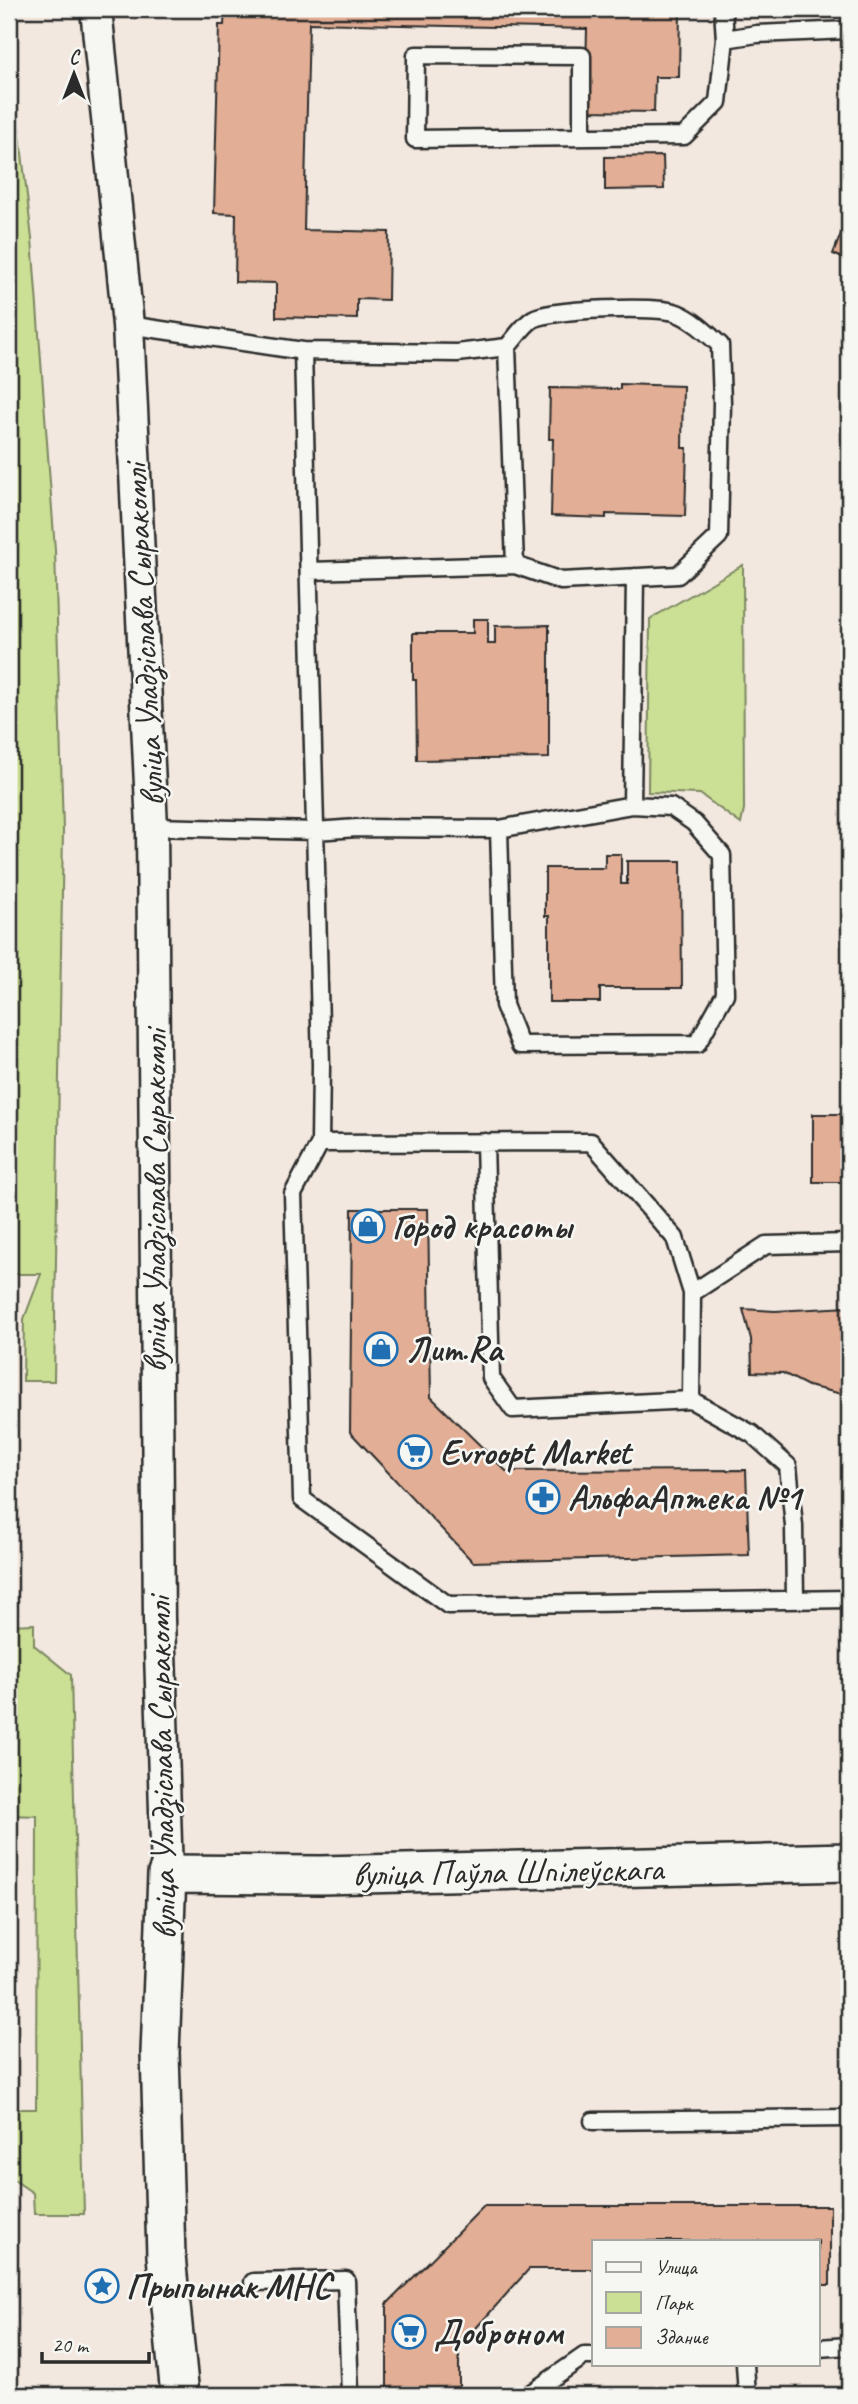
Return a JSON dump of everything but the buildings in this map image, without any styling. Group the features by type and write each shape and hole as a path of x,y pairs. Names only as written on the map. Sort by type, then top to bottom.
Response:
{"street":[{"name":"вуліца Уладзіслава Сыракомлі","path":"96,9 128,325 152,827 159,1620 167,1874 160,2053 166,2256 180,2395"},
{"name":"вуліца Паўла Шпілеўскага","path":"167,1874 321,1875 849,1863"}],"lane":[{"path":"582,135 582,56 416,55 415,139 582,135 684,136 718,102 724,39 723,9"},
{"path":"724,39 757,34 849,30"},
{"path":"128,325 303,351 457,352 507,347 533,318 584,310 638,308 674,311 699,326 720,345 722,403 719,536 678,575 561,581 515,565 309,571"},
{"path":"507,347 515,565"},
{"path":"303,351 321,1065 320,1143 293,1194 302,1499 448,1605 849,1599"},
{"path":"632,805 635,577"},
{"path":"152,827 315,831 357,828 499,829 632,805 671,807 694,823 722,855 725,994 697,1044 520,1045 504,1005 499,829"},
{"path":"485,1142 491,1378 513,1409 691,1400 752,1434 788,1466 794,1526 795,1599"},
{"path":"320,1143 591,1142 675,1238 692,1293 691,1400"},
{"path":"692,1293 766,1245 849,1243"},
{"path":"593,2121 849,2118"},
{"path":"253,2281 346,2280 350,2395"},
{"path":"820,2348 849,2346"},
{"path":"528,2395 584,2356 592,2356"},
{"path":"745,2366 747,2395"}],"green space":[{"path":"9,41 32,239 55,550 63,830 54,1381 23,1381 24,1319 41,1274 9,1274"},
{"path":"743,565 744,809 741,824 700,794 648,792 650,619"},
{"path":"34,1624 34,1645 71,1675 84,2214 34,2214 33,2193 9,2179 9,2109 36,2109 37,1816 9,1815 9,1625"}],"place":[{"name":"Город красоты","path":"368,1226"},
{"name":"Лит.Ra","path":"381,1349"},
{"name":"Evroopt Market","path":"415,1452"},
{"name":"АльфаАптека №1","path":"543,1497"},
{"name":"Прыпынак МНС","path":"102,2286"},
{"name":"Доброном","path":"409,2332"}]}
